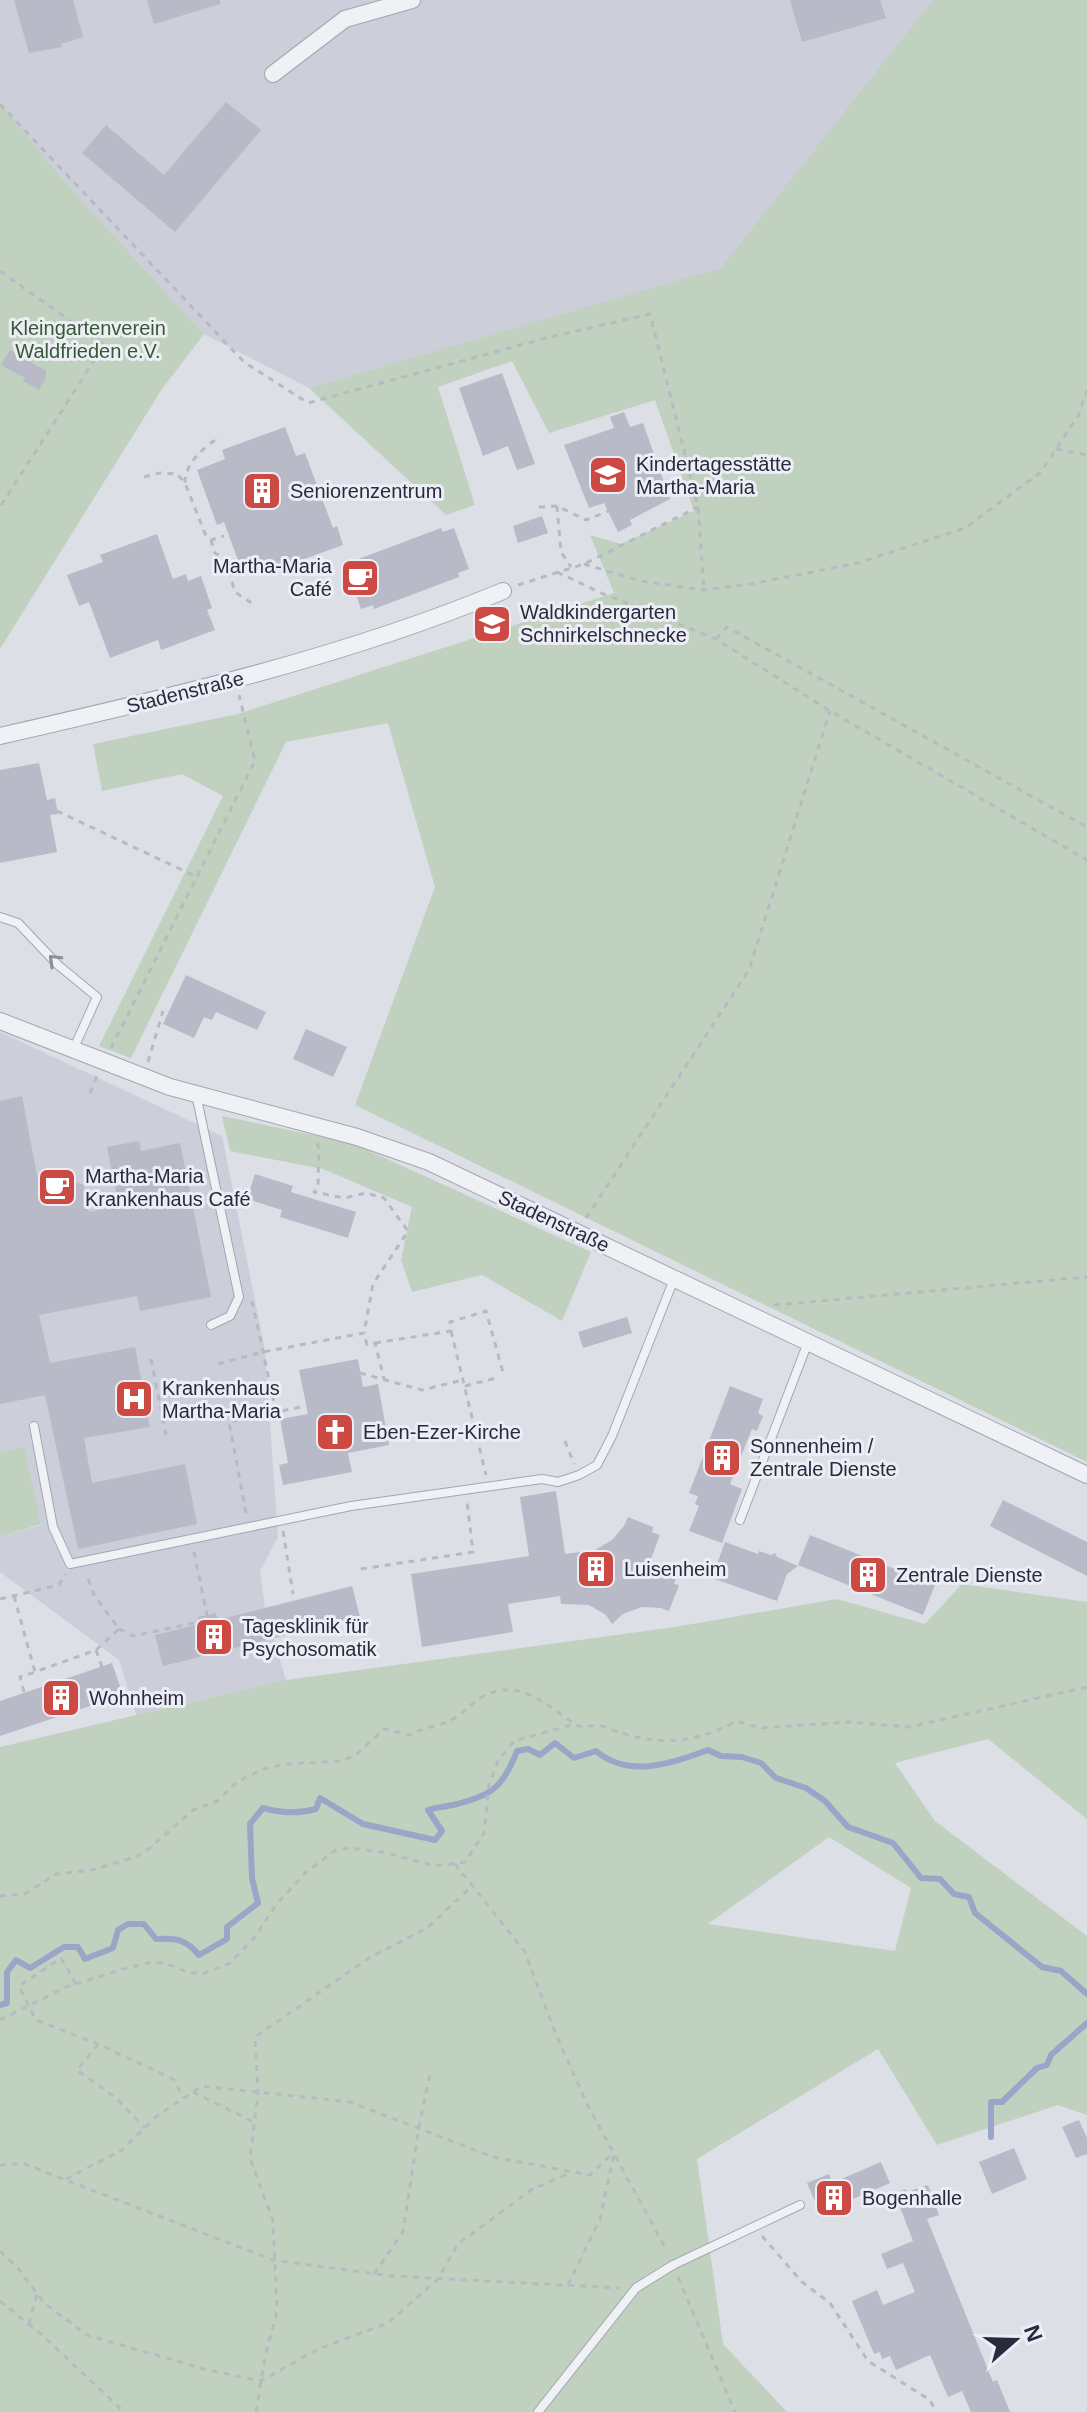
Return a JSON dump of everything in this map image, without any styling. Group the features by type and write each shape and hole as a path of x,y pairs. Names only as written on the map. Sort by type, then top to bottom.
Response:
{"street":[{"path":"273,74 345,19 412,0"},
{"name":"Stadenstraße","path":"0,736 236,680 432,621 503,591"},
{"name":"Stadenstraße","path":"0,1021 143,1077 357,1137 429,1162 1087,1475"}],"lane":[{"path":"0,917 18,923 58,965 97,997 73,1050"},
{"path":"196,1093 239,1297 230,1316 211,1325"},
{"path":"34,1426 53,1527 70,1564 351,1506 542,1479 558,1482 597,1465 612,1436 675,1278"},
{"path":"740,1520 808,1342"},
{"path":"538,2412 636,2288 673,2265 800,2205"}],"path":[{"path":"0,104 244,362 308,403 546,338 650,314 698,507 704,590"},
{"path":"0,507 104,345 1,274"},
{"path":"584,564 641,581 704,590 858,563 965,528 1041,472 1078,416 1087,390"},
{"path":"185,483 185,471 199,454 220,437"},
{"path":"1056,449 1087,455"},
{"path":"144,477 160,473 177,474 185,483 206,536 211,540 215,553 225,559 235,592 253,604"},
{"path":"539,507 557,506 586,520 592,515 610,512 621,506"},
{"path":"557,506 561,552 572,568"},
{"path":"503,591 584,564 698,507"},
{"path":"211,540 224,536"},
{"path":"225,559 232,556"},
{"path":"557,572 716,639 830,711 1087,860"},
{"path":"716,639 727,627 1087,827"},
{"path":"103,1063 255,761 236,680"},
{"path":"578,1233 597,1198 749,970 830,711"},
{"path":"57,811 196,877"},
{"path":"143,1077 163,1011"},
{"path":"307,1125 319,1148 318,1187 311,1198"},
{"path":"314,1192 344,1198 366,1193 384,1198 408,1231 373,1284 364,1333 367,1345 451,1331"},
{"path":"770,1305 1087,1277"},
{"path":"488,1487 450,1322 486,1311 504,1376"},
{"path":"218,1364 364,1333"},
{"path":"375,1343 384,1379"},
{"path":"151,1359 166,1435"},
{"path":"360,1373 422,1390 463,1380"},
{"path":"465,1386 496,1378"},
{"path":"248,1527 229,1422 276,1412"},
{"path":"565,1441 579,1475"},
{"path":"361,1569 473,1552 465,1490"},
{"path":"281,1520 293,1594"},
{"path":"191,1539 207,1615"},
{"path":"82,1561 94,1595 119,1629 133,1636 199,1622"},
{"path":"0,1599 59,1585 70,1564"},
{"path":"14,1596 35,1672"},
{"path":"24,1692 20,1677 96,1650 119,1629"},
{"path":"96,1650 102,1667"},
{"path":"0,1896 25,1894 56,1874 92,1870 135,1857 193,1810 217,1801 238,1781 264,1769 285,1764 343,1761 358,1753 384,1729 410,1735 419,1729 455,1719 487,1694 506,1689 528,1692 579,1727 603,1726 609,1731 656,1741 680,1742 718,1731 736,1721 760,1728 848,1722 909,1727 1087,1687"},
{"path":"0,2020 76,1984 123,1969 153,1962 202,1974 230,1963 306,1872 336,1850 349,1848 383,1852 435,1866 465,1862 484,1833 488,1788 498,1761 514,1741 575,1724"},
{"path":"455,1864 525,1952 555,2032 587,2104 661,2236 735,2412"},
{"path":"256,2412 277,2311 273,2221 250,2158 258,2094 255,2037 369,1958 427,1928 472,1886"},
{"path":"76,1984 61,1958 19,1986 36,2020 98,2044 173,2079 184,2098"},
{"path":"98,2044 77,2070 116,2098 145,2128"},
{"path":"374,2274 403,2232 431,2069"},
{"path":"65,2180 122,2150 157,2116 202,2086 350,2102 493,2157 570,2173 590,2175 614,2152"},
{"path":"193,2092 255,2122"},
{"path":"568,2285 600,2219 614,2152"},
{"path":"0,2165 22,2163 273,2260 438,2279 636,2288"},
{"path":"0,2251 17,2267 44,2303 87,2335 204,2369 261,2381 318,2349 388,2323 438,2279 458,2244 531,2190 570,2173"},
{"path":"755,2226 802,2282 830,2303 868,2361 930,2400 936,2412"},
{"path":"29,2324 37,2293"},
{"path":"0,2301 124,2412"}],"shaded area":[{"path":"0,0 934,0 721,269 309,388 204,334 65,182 0,102"},
{"name":"Krankenhaus Martha-Maria","path":"0,1032 222,1136 265,1350 278,1537 260,1571 265,1608 286,1680 136,1715 119,1660 0,1572 0,1537 41,1525 24,1448 0,1452"}],"green space":[{"path":"933,0 1087,0 1087,1462 355,1105 435,887 388,723 286,742 131,1058 99,1046 223,796 182,774 102,791 93,744 238,714 614,593 590,535 621,544 694,511 655,400 549,433 512,361 438,387 475,505 446,515 309,388 721,268"},
{"name":"Kleingartenverein Waldfrieden e.V.","path":"0,102 65,182 204,334 162,389 0,649"},
{"path":"222,1116 352,1143 591,1252 562,1321 482,1275 412,1292 401,1260 412,1207 323,1169 230,1151"},
{"path":"24,1447 41,1524 0,1537 0,1452"},
{"path":"962,1584 1087,1602 1087,1819 988,1739 895,1763 935,1821 1087,1936 1087,2115 1058,2105 937,2145 878,2049 697,2159 723,2344 787,2412 0,2412 0,1747 286,1680 675,1627 837,1599 925,1624","holes":["829,1837 911,1888 895,1951 708,1924"]}],"building":[{"path":"14,0 73,0 83,37 61,44 62,47 29,53"},
{"path":"147,0 220,0 220,4 154,24"},
{"path":"790,0 880,0 886,18 802,42"},
{"path":"226,102 261,130 175,232 82,153 106,125 164,175"},
{"path":"10,350 46,371 39,390 1,365"},
{"path":"502,373 535,464 517,470 508,446 483,456 459,388"},
{"path":"624,412 630,427 643,423 670,499 630,520 632,525 618,532 604,503 589,508 564,445 614,428 610,417"},
{"name":"Seniorenzentrum","path":"285,427 296,456 305,453 333,528 337,526 343,545 274,570 271,561 242,571 224,522 217,525 197,470 225,459 222,450"},
{"path":"542,516 548,533 518,543 513,526"},
{"path":"441,528 443,532 454,528 469,569 458,573 459,577 374,609 373,605 361,609 345,564"},
{"path":"157,534 173,579 186,574 188,581 201,576 212,608 207,610 215,630 161,650 158,640 110,658 89,602 79,606 67,575 103,562 100,555"},
{"path":"39,763 47,800 55,798 58,814 50,815 57,852 0,863 0,770"},
{"path":"186,975 266,1012 257,1030 216,1012 212,1020 204,1017 194,1038 163,1024"},
{"path":"306,1029 347,1047 333,1077 293,1059"},
{"path":"22,1096 37,1175 83,1184 89,1212 119,1206 107,1147 139,1141 141,1151 180,1143 211,1297 140,1311 137,1296 39,1315 50,1363 135,1347 150,1427 84,1438 92,1483 185,1464 197,1524 78,1549 45,1395 0,1404 0,1101"},
{"path":"255,1174 293,1186 291,1192 356,1212 348,1238 280,1217 282,1210 247,1199"},
{"path":"627,1317 632,1333 583,1348 578,1332"},
{"name":"Eben-Ezer-Kirche","path":"358,1359 363,1387 378,1384 389,1445 348,1453 352,1472 283,1485 279,1465 288,1463 280,1419 308,1414 299,1370"},
{"name":"Sonnenheim / Zentrale Dienste","path":"730,1386 763,1399 758,1413 763,1416 757,1431 752,1429 730,1484 742,1489 722,1543 689,1531 699,1506 695,1504 698,1496 689,1493"},
{"name":"Luisenheim","path":"556,1491 565,1554 595,1550 612,1540 628,1517 653,1527 652,1532 660,1535 649,1564 677,1575 674,1584 679,1585 669,1611 642,1607 623,1614 612,1624 606,1615 589,1605 561,1604 560,1596 508,1604 513,1632 422,1647 411,1574 529,1556 520,1497"},
{"path":"1003,1500 1087,1542 1087,1576 990,1526"},
{"name":"Zentrale Dienste","path":"810,1535 935,1585 923,1615 798,1565"},
{"path":"725,1542 758,1554 759,1551 771,1555 775,1553 777,1557 798,1566 787,1574 777,1601 712,1578"},
{"path":"352,1586 360,1617 163,1666 155,1635 200,1624 198,1617 216,1613 218,1620"},
{"name":"Wohnheim","path":"112,1663 123,1695 0,1736 0,1701"},
{"path":"1079,2120 1087,2138 1087,2154 1076,2158 1062,2127"},
{"path":"1014,2148 1027,2179 992,2194 979,2162"},
{"name":"Bogenhalle","path":"881,2162 890,2183 820,2213 807,2183 829,2174 832,2183"},
{"path":"928,2185 939,2215 927,2219 993,2382 997,2380 1010,2412 971,2412 962,2391 948,2397 930,2355 896,2370 890,2356 882,2359 880,2352 874,2354 852,2301 877,2290 883,2305 915,2292 903,2263 887,2269 881,2254 913,2241 900,2207 896,2209 890,2195"}],"waterway":[{"path":"0,2005 7,2003 7,1972 16,1960 30,1968 64,1947 78,1947 85,1959 113,1948 118,1930 128,1924 144,1924 156,1939 180,1941 199,1955 227,1939 227,1927 258,1903 252,1878 250,1824 263,1808 309,1811 316,1809 320,1798 363,1824 435,1840 442,1831 428,1810 486,1794 501,1782 517,1751 528,1749 540,1755 555,1743 574,1758 596,1751 609,1760 636,1766 680,1760 708,1750 721,1756 742,1757 761,1763 776,1778 806,1788 825,1801 848,1827 893,1843 921,1878 940,1879 954,1894 969,1897 975,1913 1042,1967 1061,1971 1087,1994"},
{"path":"991,2137 991,2102 1002,2102 1037,2068 1047,2065 1051,2055 1087,2023"}],"place":[{"name":"Kindertagesstätte Martha-Maria","path":"608,475"},
{"name":"Seniorenzentrum","path":"262,491"},
{"name":"Martha-Maria Café","path":"360,578"},
{"name":"Waldkindergarten Schnirkelschnecke","path":"492,624"},
{"name":"Martha-Maria Krankenhaus Café","path":"57,1187"},
{"name":"Krankenhaus Martha-Maria","path":"134,1399"},
{"name":"Eben-Ezer-Kirche","path":"335,1432"},
{"name":"Sonnenheim / Zentrale Dienste","path":"722,1458"},
{"name":"Luisenheim","path":"596,1569"},
{"name":"Zentrale Dienste","path":"868,1575"},
{"name":"Tagesklinik für Psychosomatik","path":"214,1637"},
{"name":"Wohnheim","path":"61,1698"},
{"name":"Bogenhalle","path":"834,2198"}]}
